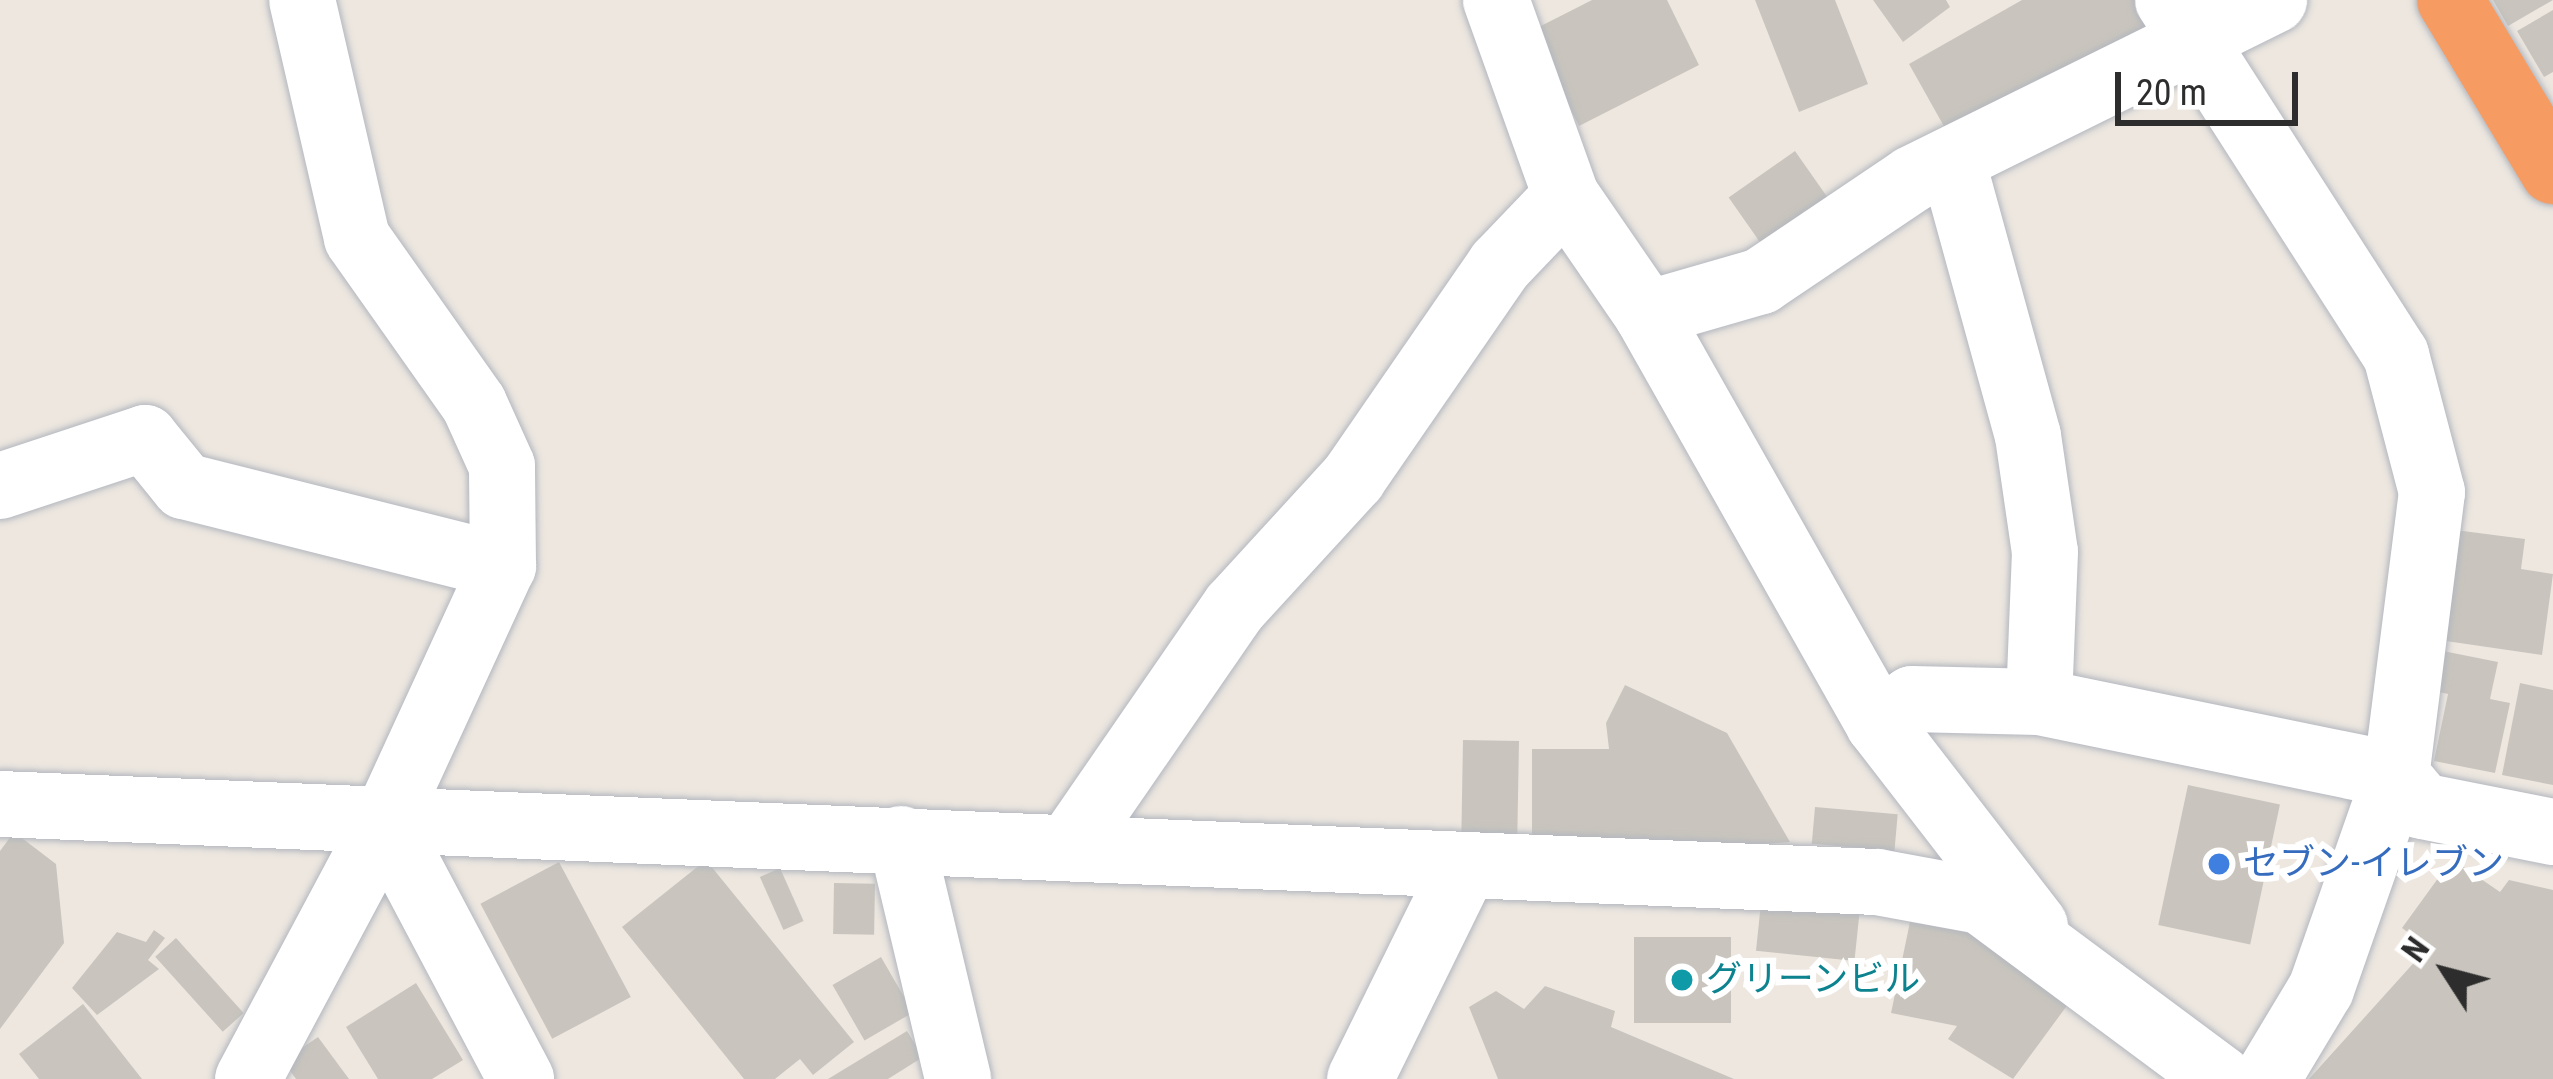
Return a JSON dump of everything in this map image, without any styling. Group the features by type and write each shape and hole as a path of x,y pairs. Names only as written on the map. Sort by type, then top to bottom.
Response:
{"highway":[{"path":"2450,0 2553,171"}],"street":[{"path":"248,1079 386,822 502,566 502,466 463,387 357,238 302,0"},
{"path":"1496,0 1566,196 1647,314 1879,724 2051,948"},
{"path":"1647,314 1761,281 1830,224 1952,160 2183,23 2274,0"},
{"path":"2183,23 2396,355 2432,491 2396,775 2321,989 2267,1079"},
{"path":"1952,160 2028,436 2045,552 2038,702"},
{"path":"1072,843 1235,607 1353,478 1500,265 1566,196"},
{"path":"0,486 145,438 184,486 502,566"},
{"path":"1879,724 1912,699 2038,702 2396,775 2422,806 2553,832"},
{"path":"0,804 386,822 1072,843 1464,868 1876,882 1982,902 2051,948 2221,1079"},
{"path":"386,822 521,1079"},
{"path":"901,839 958,1079"},
{"path":"1360,1079 1464,868"}],"building":[{"path":"1592,0 1667,0 1699,65 1579,126 1531,31"},
{"path":"1755,0 1835,0 1868,84 1799,112"},
{"path":"1873,0 1946,0 1950,7 1903,42"},
{"path":"2022,0 2138,0 2151,23 1950,137 1909,64"},
{"path":"2493,0 2553,0 2508,26"},
{"path":"2553,10 2553,72 2544,77 2517,31"},
{"path":"1795,151 1835,208 1769,255 1729,197"},
{"path":"2455,530 2525,539 2521,569 2553,574 2542,655 2439,640"},
{"path":"2438,650 2498,662 2490,699 2510,703 2495,773 2434,761 2448,694 2430,690"},
{"path":"2520,683 2553,690 2553,785 2502,775"},
{"path":"1625,685 1727,733 1790,842 1616,857 1532,841 1532,749 1609,749 1606,723"},
{"path":"1463,740 1519,741 1517,845 1461,844"},
{"name":"セブン-イレブン","path":"2188,785 2280,805 2250,944 2158,925"},
{"path":"1815,807 1898,814 1894,851 1812,844"},
{"path":"14,832 56,864 64,943 0,1029 0,851"},
{"path":"2452,859 2500,892 2509,880 2553,890 2553,1079 2309,1079 2428,947 2402,928"},
{"path":"706,860 854,1042 813,1075 800,1059 775,1079 744,1079 622,927"},
{"path":"559,862 631,997 552,1039 480,904"},
{"path":"780,868 804,921 783,930 760,877"},
{"path":"834,883 875,884 874,935 833,934"},
{"path":"1761,903 1859,913 1854,961 1756,951"},
{"path":"1910,922 2014,941 2077,992 2013,1079 1948,1039 1957,1026 1891,1013"},
{"path":"154,930 165,938 148,960 159,969 97,1015 72,988 117,932 146,942"},
{"name":"グリーンビル","path":"1634,937 1731,937 1731,1023 1634,1023"},
{"path":"176,938 244,1013 223,1032 155,957"},
{"path":"881,957 913,1012 865,1040 833,985"},
{"path":"416,983 463,1060 432,1079 378,1079 346,1027"},
{"path":"1545,986 1615,1011 1611,1027 1734,1079 1498,1079 1469,1007 1496,991 1524,1009"},
{"path":"83,1004 142,1079 39,1079 19,1054"},
{"path":"907,1031 923,1057 888,1079 828,1079"},
{"path":"318,1037 349,1079 296,1079 283,1061"}],"place":[{"name":"セブン-イレブン","path":"2219,864"},
{"name":"グリーンビル","path":"1682,980"}]}
